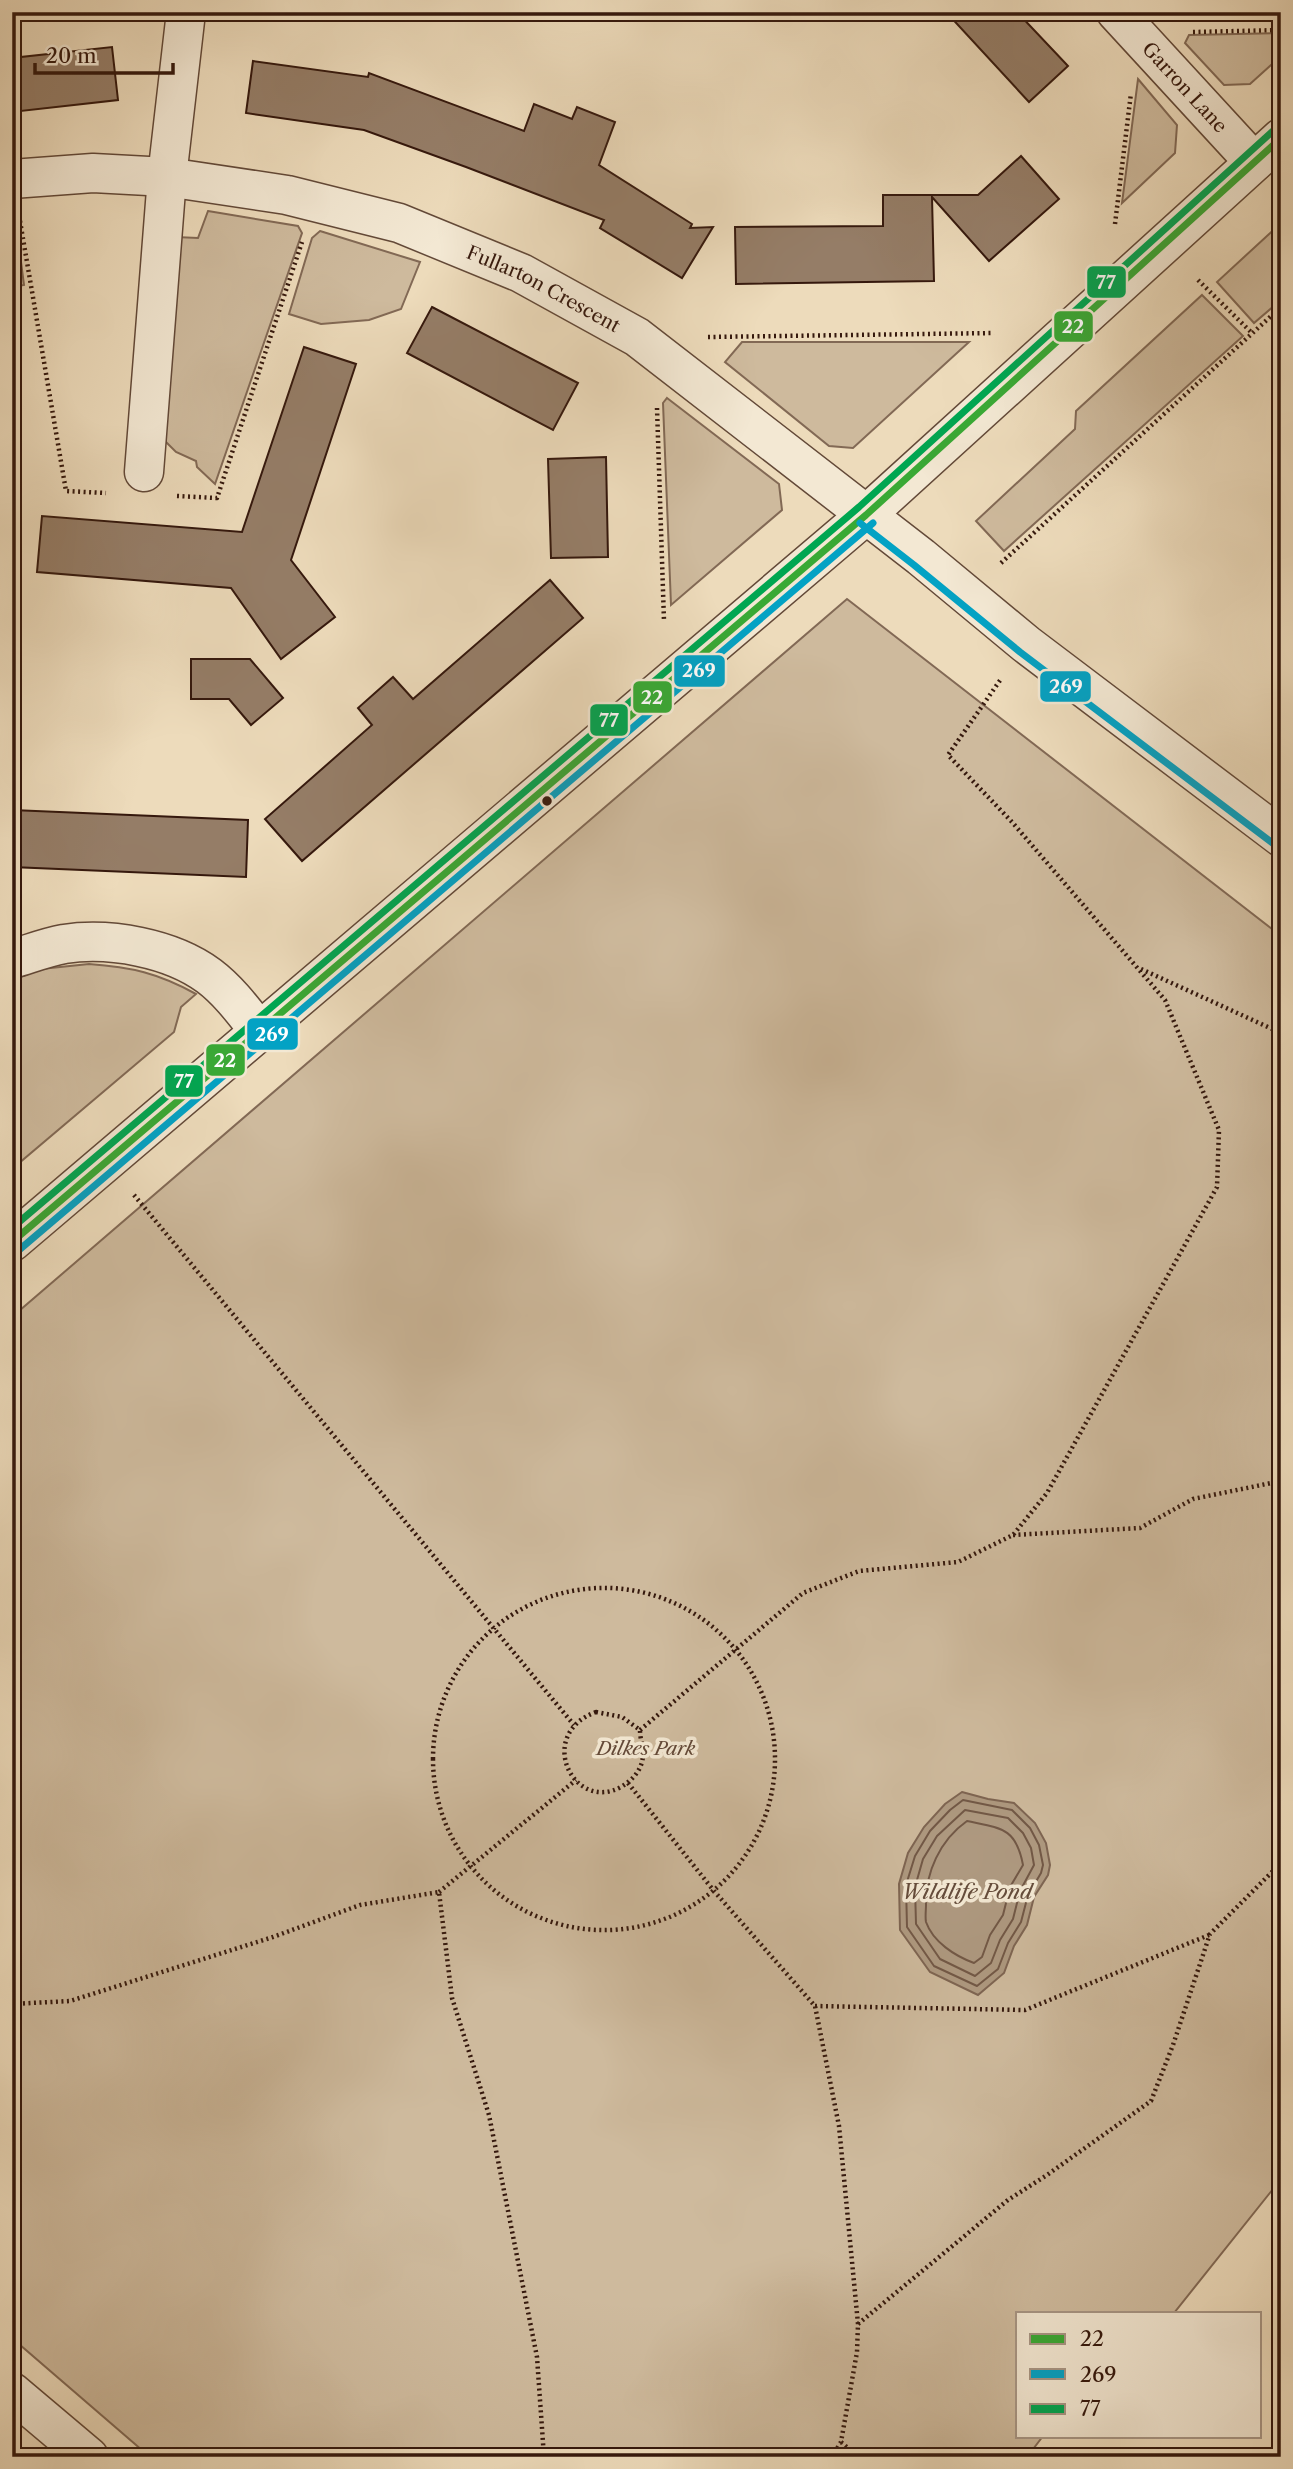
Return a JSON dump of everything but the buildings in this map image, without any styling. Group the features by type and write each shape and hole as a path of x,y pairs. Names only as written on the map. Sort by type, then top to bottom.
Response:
{"street":[{"path":"144,472 167,177 186,12"},
{"name":"Garron Lane","path":"1116,12 1267,150"},
{"path":"12,1242 866,515 1267,150"},
{"name":"Fullarton Crescent","path":"12,179 93,173 167,177 287,195 400,223 521,273 637,337 921,557 1026,644 1281,837"},
{"path":"12,958 64,944 100,942 178,958 210,976 237,1003 260,1032"},
{"path":"12,2392 89,2457"}],"path":[{"path":"1180,33 1281,30"},
{"path":"1115,223 1132,81"},
{"path":"1198,280 1252,333"},
{"path":"1002,563 1281,307"},
{"path":"706,337 994,333"},
{"path":"657,406 664,621"},
{"path":"1013,1535 1047,1493 1217,1187 1219,1130 1165,1000 1012,822 948,755 1026,644"},
{"path":"1137,967 1281,1033"},
{"path":"106,1161 574,1725"},
{"path":"640,1730 803,1593 859,1571 958,1562 1013,1535 1140,1528 1193,1499 1281,1480"},
{"path":"592,1588 627,1590 662,1599 695,1614 735,1649 762,1696 772,1730 775,1766 770,1801 757,1835 739,1865 714,1891 684,1911 651,1924 616,1930 580,1929 545,1920 513,1905 470,1866 445,1823 435,1789 433,1753 438,1718 450,1684 469,1654 493,1628 523,1608 556,1595 592,1588"},
{"path":"596,1712 609,1713 622,1717 640,1730 642,1762 628,1783 603,1792 591,1790 570,1774 564,1749 567,1736 574,1725 584,1717 596,1712"},
{"path":"12,2004 70,2000 273,1937 360,1905 439,1892 576,1780"},
{"path":"628,1783 714,1891 816,2006 839,2126 858,2324 841,2442 831,2457"},
{"path":"816,2006 1025,2010 1210,1934 1281,1863"},
{"path":"439,1892 452,1998 489,2115 537,2357 544,2457"},
{"path":"858,2324 1009,2200 1151,2101 1210,1934"},
{"path":"841,2442 858,2457"}],"green space":[{"path":"1281,33 1281,56 1250,84 1224,85 1185,43 1189,35"},
{"path":"1138,79 1177,125 1175,153 1122,203"},
{"path":"208,211 298,226 302,233 215,484 197,467 196,461 176,452 165,441 176,237 198,238"},
{"path":"12,214 15,216 24,285 12,287"},
{"path":"1281,223 1281,300 1254,323 1217,282"},
{"path":"320,231 420,262 401,309 369,320 321,324 289,314 312,238"},
{"path":"1202,295 1243,336 1004,551 976,521 1075,429 1076,411"},
{"path":"742,342 969,342 853,448 829,446 725,362"},
{"path":"667,398 779,484 782,510 671,605 663,403"},
{"name":"Dilkes Park","path":"847,599 1281,936 1281,2179 1175,2312 1016,2312 1016,2438 1041,2438 1027,2457 150,2457 12,2338 12,1317"},
{"path":"89,964 144,972 196,994 181,1007 174,1032 12,1169 12,980 41,969"}],"water":[{"name":"Wildlife Pond","path":"962,1792 1014,1803 1035,1823 1046,1843 1050,1865 1048,1875 1034,1897 1027,1925 1014,1946 1004,1973 978,1995 930,1972 900,1930 899,1884 908,1853 924,1827 945,1804"}],"transit line":[{"name":"77","path":"12,1228 859,507 1274,130"},
{"name":"22","path":"12,1242 866,515 1281,138"},
{"name":"269","path":"860,523 1020,652 1275,845"},
{"name":"269","path":"19,1250 873,523"}]}
